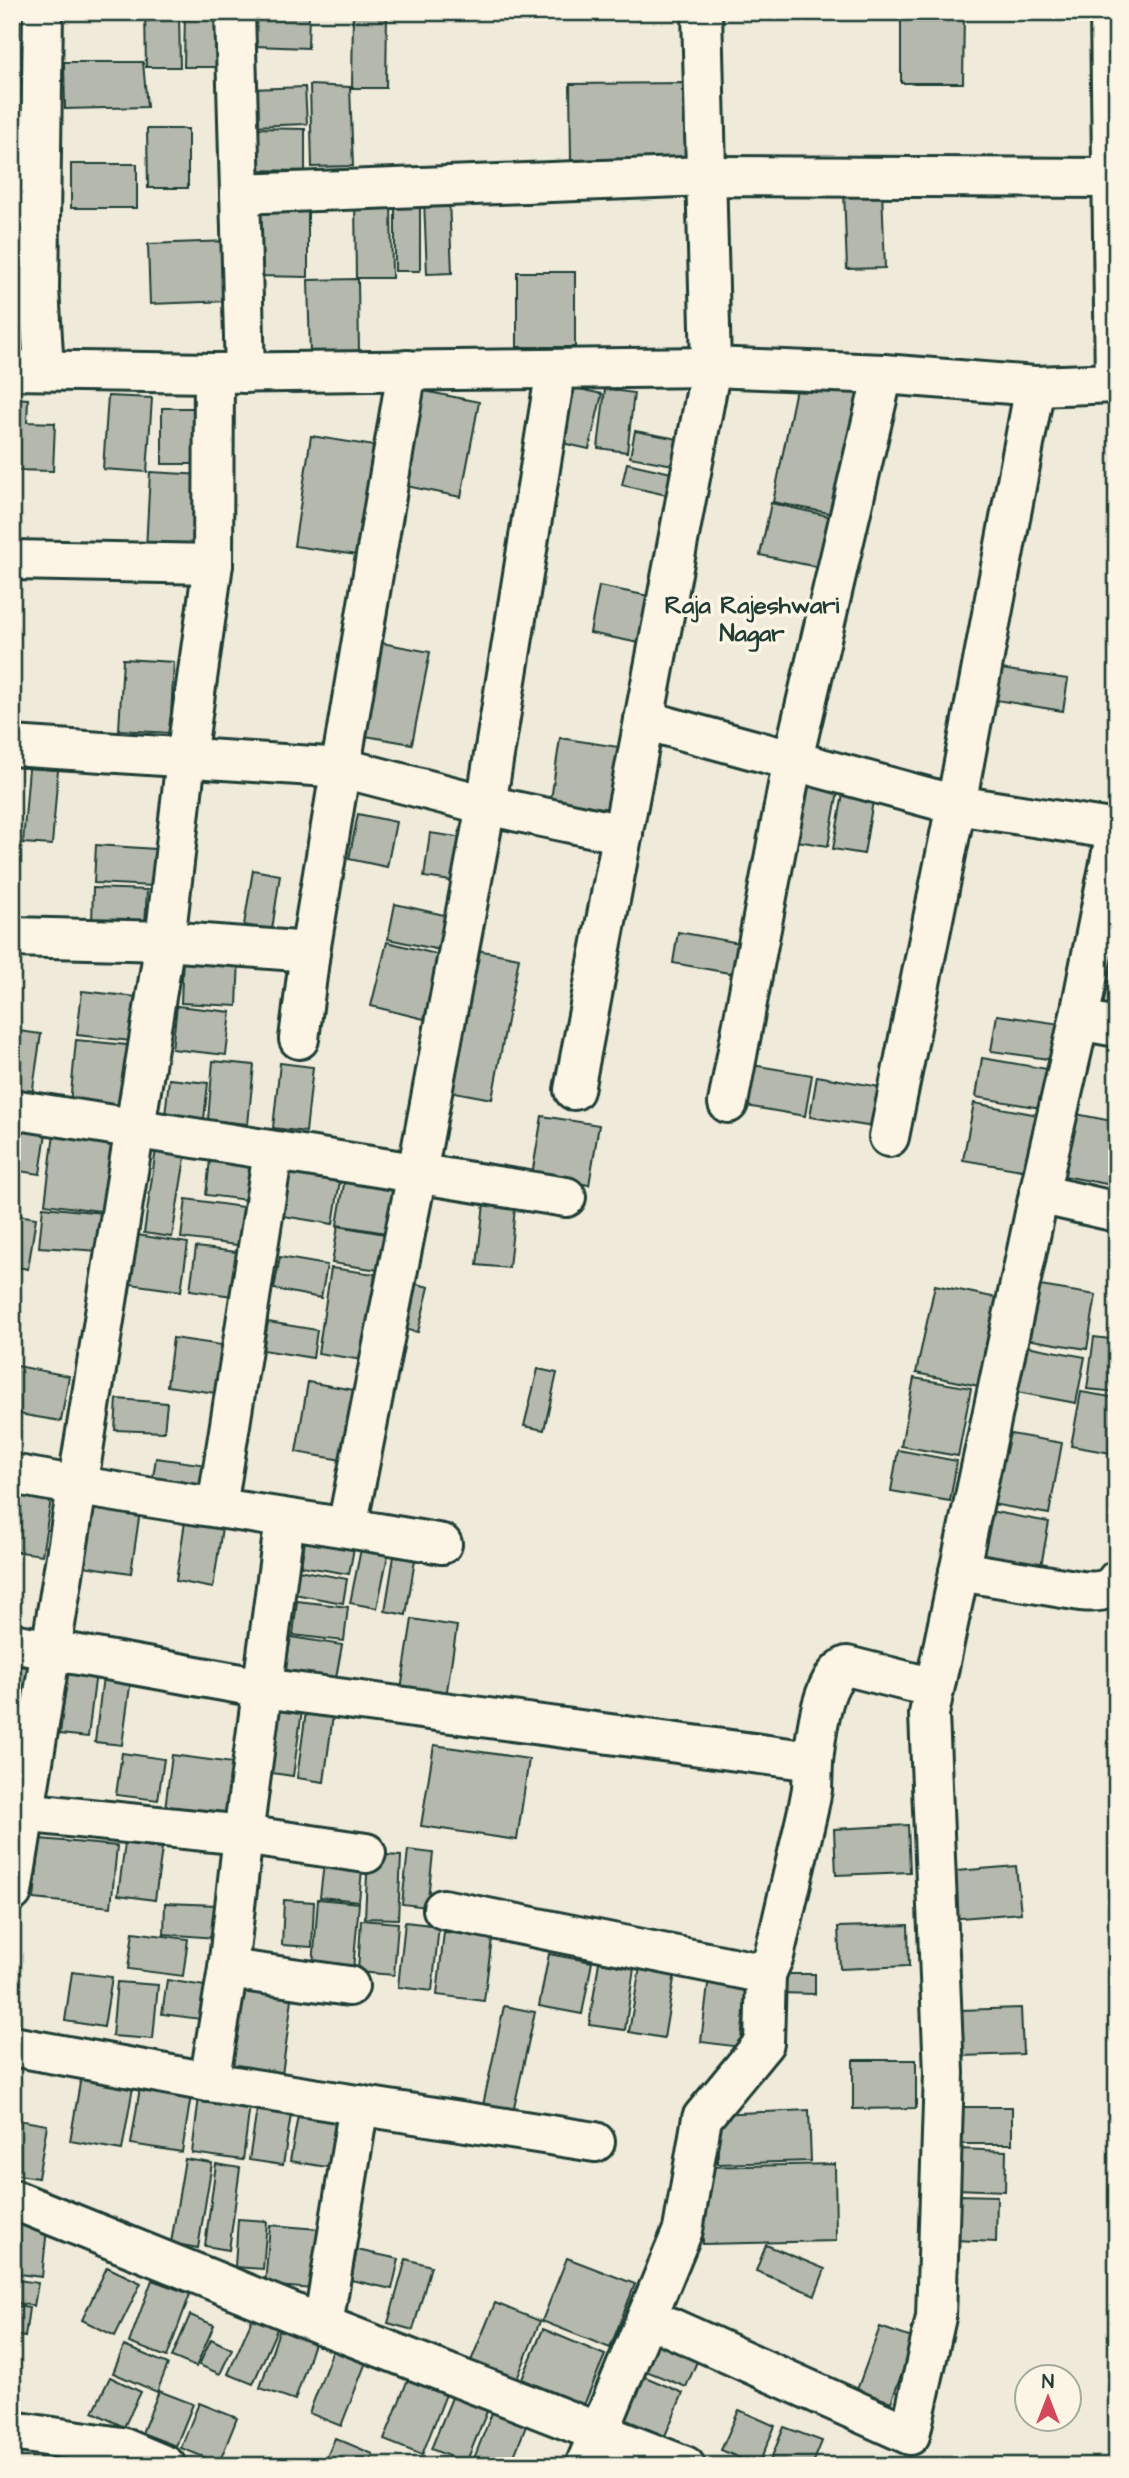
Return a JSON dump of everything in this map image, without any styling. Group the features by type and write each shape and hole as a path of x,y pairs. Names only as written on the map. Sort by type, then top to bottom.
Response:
{"street":[{"path":"43,12 39,289 28,370 230,373 711,367 883,374 1035,386 1116,382 1110,12"},
{"path":"12,1892 18,1812 53,1648 76,1486 165,941 212,564 230,373 240,194 235,12"},
{"path":"575,1090 711,367 702,12"},
{"path":"240,194 706,176 1112,178"},
{"path":"347,1527 486,805 556,369"},
{"path":"299,1039 310,952 407,370"},
{"path":"728,1103 793,759 883,374"},
{"path":"889,1137 956,804 1035,386"},
{"path":"12,560 212,564"},
{"path":"645,720 956,804 1116,829 1079,1020 1039,1194 929,1714 944,2073 936,2317 910,2435 647,2317"},
{"path":"12,747 342,768 486,805 623,834"},
{"path":"12,937 165,941 310,952"},
{"path":"1079,1020 1117,1027"},
{"path":"12,1109 566,1197"},
{"path":"217,1507 274,1152"},
{"path":"1039,1194 1117,1212"},
{"path":"12,1474 442,1544"},
{"path":"209,2082 228,1969 285,1518"},
{"path":"959,1571 1098,1592 1113,1586 1117,1580"},
{"path":"12,1643 53,1648 262,1688 813,1761"},
{"path":"592,2449 683,2230 702,2118 764,2043 766,1974 774,1956 808,1810 819,1718 833,1678 839,1670 847,1666 934,1688"},
{"path":"18,1812 243,1835 366,1853"},
{"path":"443,1909 766,1974"},
{"path":"228,1969 349,1986"},
{"path":"12,2046 209,2082 595,2142"},
{"path":"323,2325 359,2105"},
{"path":"12,2199 323,2325 592,2449 685,2466"},
{"path":"12,2431 121,2447 166,2466"}],"building":[{"path":"145,12 179,12 180,67 146,67"},
{"path":"185,12 218,12 218,67 184,67"},
{"path":"255,12 309,12 308,48 254,46"},
{"path":"901,12 964,12 963,83 901,83"},
{"path":"353,13 387,13 386,88 352,88"},
{"path":"64,62 143,62 147,107 65,109"},
{"path":"686,83 687,159 571,160 570,84"},
{"path":"310,85 350,87 353,166 312,167"},
{"path":"305,87 307,124 252,126 251,89"},
{"path":"254,128 305,129 305,171 253,170"},
{"path":"147,129 188,129 188,188 148,188"},
{"path":"71,164 137,164 137,208 71,208"},
{"path":"882,190 885,268 847,269 844,191"},
{"path":"355,199 391,199 392,278 356,278"},
{"path":"449,199 452,273 427,274 424,200"},
{"path":"395,200 420,200 420,271 395,271"},
{"path":"258,203 308,203 308,277 258,276"},
{"path":"228,241 230,301 150,304 148,244"},
{"path":"517,272 575,272 575,347 517,347"},
{"path":"358,279 359,355 310,356 308,280"},
{"path":"799,374 860,387 834,514 773,502"},
{"path":"575,388 602,394 589,449 562,443"},
{"path":"605,389 634,393 627,452 598,448"},
{"path":"424,391 479,402 461,497 406,486"},
{"path":"108,396 152,398 147,472 103,469"},
{"path":"12,398 28,399 27,422 55,423 53,471 12,470"},
{"path":"162,408 199,408 199,464 162,464"},
{"path":"635,431 689,441 684,467 630,457"},
{"path":"311,436 381,447 364,556 294,546"},
{"path":"627,463 676,474 671,496 622,485"},
{"path":"150,472 203,475 199,552 146,550"},
{"path":"771,503 833,517 822,568 760,555"},
{"path":"599,586 654,597 644,644 590,633"},
{"path":"371,641 430,652 412,744 354,734"},
{"path":"123,659 174,662 170,733 119,730"},
{"path":"1001,669 1068,679 1063,711 996,700"},
{"path":"560,738 625,748 616,810 551,800"},
{"path":"29,768 58,770 52,845 23,843"},
{"path":"809,774 840,780 828,846 797,841"},
{"path":"845,783 875,789 864,854 833,849"},
{"path":"358,814 396,822 387,867 349,859"},
{"path":"430,833 464,838 458,882 424,877"},
{"path":"96,845 155,849 153,886 94,883"},
{"path":"253,870 280,875 272,930 244,925"},
{"path":"93,888 147,890 145,925 92,923"},
{"path":"395,904 453,917 445,951 388,939"},
{"path":"678,932 740,943 735,974 673,963"},
{"path":"387,942 440,955 424,1019 371,1006"},
{"path":"472,949 519,958 492,1099 444,1090"},
{"path":"183,955 239,957 237,1006 181,1003"},
{"path":"82,991 145,998 140,1042 77,1035"},
{"path":"177,1006 231,1012 226,1055 172,1049"},
{"path":"997,1015 1061,1024 1056,1060 991,1051"},
{"path":"12,1030 41,1034 32,1095 12,1092"},
{"path":"76,1040 137,1046 132,1110 70,1104"},
{"path":"982,1058 1047,1069 1041,1108 976,1097"},
{"path":"213,1061 254,1065 248,1124 208,1120"},
{"path":"280,1063 313,1067 306,1132 273,1128"},
{"path":"752,1065 812,1075 805,1116 746,1106"},
{"path":"817,1076 880,1087 874,1127 810,1117"},
{"path":"169,1079 208,1083 204,1119 165,1116"},
{"path":"974,1103 1038,1115 1028,1171 963,1160"},
{"path":"1076,1114 1117,1122 1117,1186 1064,1176"},
{"path":"542,1116 599,1125 589,1185 532,1175"},
{"path":"12,1121 47,1126 40,1174 12,1170"},
{"path":"55,1125 117,1133 108,1212 45,1204"},
{"path":"157,1142 187,1146 172,1237 144,1233"},
{"path":"211,1151 260,1156 255,1201 206,1195"},
{"path":"290,1166 341,1174 333,1224 283,1216"},
{"path":"346,1172 402,1181 393,1234 337,1225"},
{"path":"485,1195 516,1198 509,1268 477,1265"},
{"path":"186,1199 250,1208 244,1246 181,1238"},
{"path":"43,1207 103,1213 100,1251 39,1247"},
{"path":"12,1214 36,1218 28,1269 12,1266"},
{"path":"338,1226 385,1234 379,1270 332,1263"},
{"path":"137,1235 188,1243 181,1291 130,1284"},
{"path":"196,1247 245,1253 240,1297 190,1290"},
{"path":"280,1257 327,1265 321,1298 274,1289"},
{"path":"331,1268 375,1274 363,1360 318,1353"},
{"path":"408,1282 429,1287 418,1332 398,1328"},
{"path":"935,1285 997,1298 979,1386 916,1373"},
{"path":"1034,1285 1096,1295 1087,1349 1025,1339"},
{"path":"268,1322 317,1330 313,1358 263,1350"},
{"path":"1094,1337 1117,1340 1117,1392 1087,1389"},
{"path":"173,1338 229,1346 223,1394 167,1386"},
{"path":"1021,1345 1085,1357 1076,1403 1011,1391"},
{"path":"12,1365 69,1376 61,1421 12,1413"},
{"path":"538,1369 557,1373 544,1430 524,1426"},
{"path":"914,1378 971,1388 958,1456 901,1446"},
{"path":"308,1382 360,1391 348,1461 296,1452"},
{"path":"1081,1392 1117,1398 1117,1454 1071,1446"},
{"path":"117,1399 167,1403 164,1432 115,1430"},
{"path":"1005,1433 1062,1443 1049,1514 992,1504"},
{"path":"898,1450 957,1461 950,1501 891,1491"},
{"path":"156,1458 207,1465 203,1491 152,1483"},
{"path":"14,1487 52,1493 42,1555 12,1551"},
{"path":"93,1497 141,1504 131,1573 83,1566"},
{"path":"984,1510 1049,1522 1041,1566 976,1554"},
{"path":"186,1515 223,1521 213,1588 176,1581"},
{"path":"306,1535 355,1543 349,1574 301,1566"},
{"path":"361,1549 388,1555 377,1608 350,1603"},
{"path":"395,1550 416,1554 406,1615 385,1611"},
{"path":"298,1570 347,1579 343,1603 294,1594"},
{"path":"297,1601 348,1607 344,1641 293,1635"},
{"path":"412,1619 457,1626 446,1697 401,1690"},
{"path":"291,1637 342,1645 336,1678 285,1670"},
{"path":"12,1658 30,1661 22,1729 12,1728"},
{"path":"68,1668 96,1672 88,1737 60,1734"},
{"path":"103,1676 131,1679 122,1745 95,1742"},
{"path":"273,1707 302,1710 293,1776 265,1772"},
{"path":"306,1711 333,1715 324,1782 297,1778"},
{"path":"434,1745 529,1759 517,1840 421,1826"},
{"path":"122,1753 164,1759 158,1800 116,1795"},
{"path":"172,1755 233,1763 226,1823 164,1816"},
{"path":"908,1825 910,1872 836,1875 834,1829"},
{"path":"40,1839 117,1846 111,1907 34,1899"},
{"path":"125,1843 162,1848 155,1900 118,1895"},
{"path":"408,1850 433,1853 427,1907 402,1904"},
{"path":"368,1854 401,1856 398,1919 365,1918"},
{"path":"325,1855 363,1859 359,1901 320,1897"},
{"path":"1016,1866 1021,1913 949,1919 945,1872"},
{"path":"318,1899 359,1903 353,1970 313,1967"},
{"path":"284,1900 314,1902 312,1947 282,1945"},
{"path":"165,1903 218,1905 216,1938 164,1934"},
{"path":"361,1920 398,1923 394,1975 358,1972"},
{"path":"405,1922 439,1926 432,1991 398,1987"},
{"path":"908,1925 909,1966 840,1969 838,1927"},
{"path":"133,1932 188,1939 183,1976 128,1969"},
{"path":"444,1932 492,1938 484,2001 437,1995"},
{"path":"549,1954 592,1962 582,2014 539,2006"},
{"path":"599,1962 634,1968 625,2030 589,2025"},
{"path":"640,1967 675,1973 664,2038 629,2032"},
{"path":"72,1972 112,1977 104,2027 65,2021"},
{"path":"780,1974 815,1974 815,1994 780,1993"},
{"path":"709,1977 748,1982 740,2047 701,2042"},
{"path":"167,1980 205,1986 200,2019 162,2014"},
{"path":"117,1982 158,1985 153,2039 112,2036"},
{"path":"234,1983 293,1991 282,2075 223,2068"},
{"path":"504,2006 535,2012 512,2117 482,2110"},
{"path":"1021,2008 1023,2054 962,2056 960,2010"},
{"path":"853,2060 916,2060 916,2108 853,2109"},
{"path":"81,2077 133,2087 122,2150 70,2141"},
{"path":"141,2081 192,2089 182,2152 131,2144"},
{"path":"199,2097 250,2104 243,2160 192,2153"},
{"path":"259,2097 293,2102 283,2165 249,2160"},
{"path":"300,2104 343,2110 333,2168 290,2161"},
{"path":"956,2107 1012,2107 1012,2144 956,2144"},
{"path":"809,2110 811,2161 718,2164 717,2114"},
{"path":"12,2119 47,2125 38,2178 12,2174"},
{"path":"958,2149 1006,2151 1005,2191 956,2189"},
{"path":"185,2159 212,2163 198,2248 171,2243"},
{"path":"216,2164 240,2168 229,2250 205,2246"},
{"path":"835,2164 836,2241 703,2244 701,2167"},
{"path":"957,2195 997,2196 996,2242 955,2240"},
{"path":"238,2219 267,2221 263,2269 235,2267"},
{"path":"12,2224 47,2228 42,2277 12,2273"},
{"path":"270,2225 318,2229 313,2289 265,2285"},
{"path":"766,2245 825,2269 815,2295 756,2271"},
{"path":"357,2250 399,2259 392,2289 351,2280"},
{"path":"567,2258 635,2284 610,2348 542,2321"},
{"path":"406,2259 431,2266 413,2330 388,2323"},
{"path":"107,2267 141,2283 115,2336 82,2320"},
{"path":"12,2279 38,2283 34,2306 12,2302"},
{"path":"152,2280 190,2294 167,2357 129,2343"},
{"path":"495,2303 540,2321 517,2379 471,2361"},
{"path":"12,2305 29,2308 25,2337 12,2335"},
{"path":"190,2315 214,2325 196,2367 172,2357"},
{"path":"253,2317 278,2327 253,2384 228,2374"},
{"path":"281,2325 316,2337 295,2400 260,2388"},
{"path":"880,2327 915,2339 891,2402 857,2390"},
{"path":"543,2329 605,2355 584,2405 522,2379"},
{"path":"211,2339 232,2349 220,2374 199,2365"},
{"path":"659,2340 699,2357 686,2387 646,2371"},
{"path":"335,2345 368,2357 341,2426 309,2413"},
{"path":"124,2346 168,2364 157,2392 113,2373"},
{"path":"412,2369 450,2384 422,2455 384,2440"},
{"path":"643,2376 683,2393 665,2436 624,2419"},
{"path":"110,2377 141,2392 124,2427 93,2412"},
{"path":"159,2391 193,2404 176,2446 142,2433"},
{"path":"453,2395 488,2409 466,2463 431,2449"},
{"path":"199,2403 237,2418 219,2463 181,2448"},
{"path":"494,2408 528,2421 510,2466 471,2466"},
{"path":"739,2410 775,2426 758,2466 721,2450"},
{"path":"784,2427 822,2441 812,2466 768,2466"},
{"path":"335,2438 373,2454 369,2466 323,2466"}],"district":[{"name":"Raja Rajeshwari Nagar","path":"752,620"}]}
